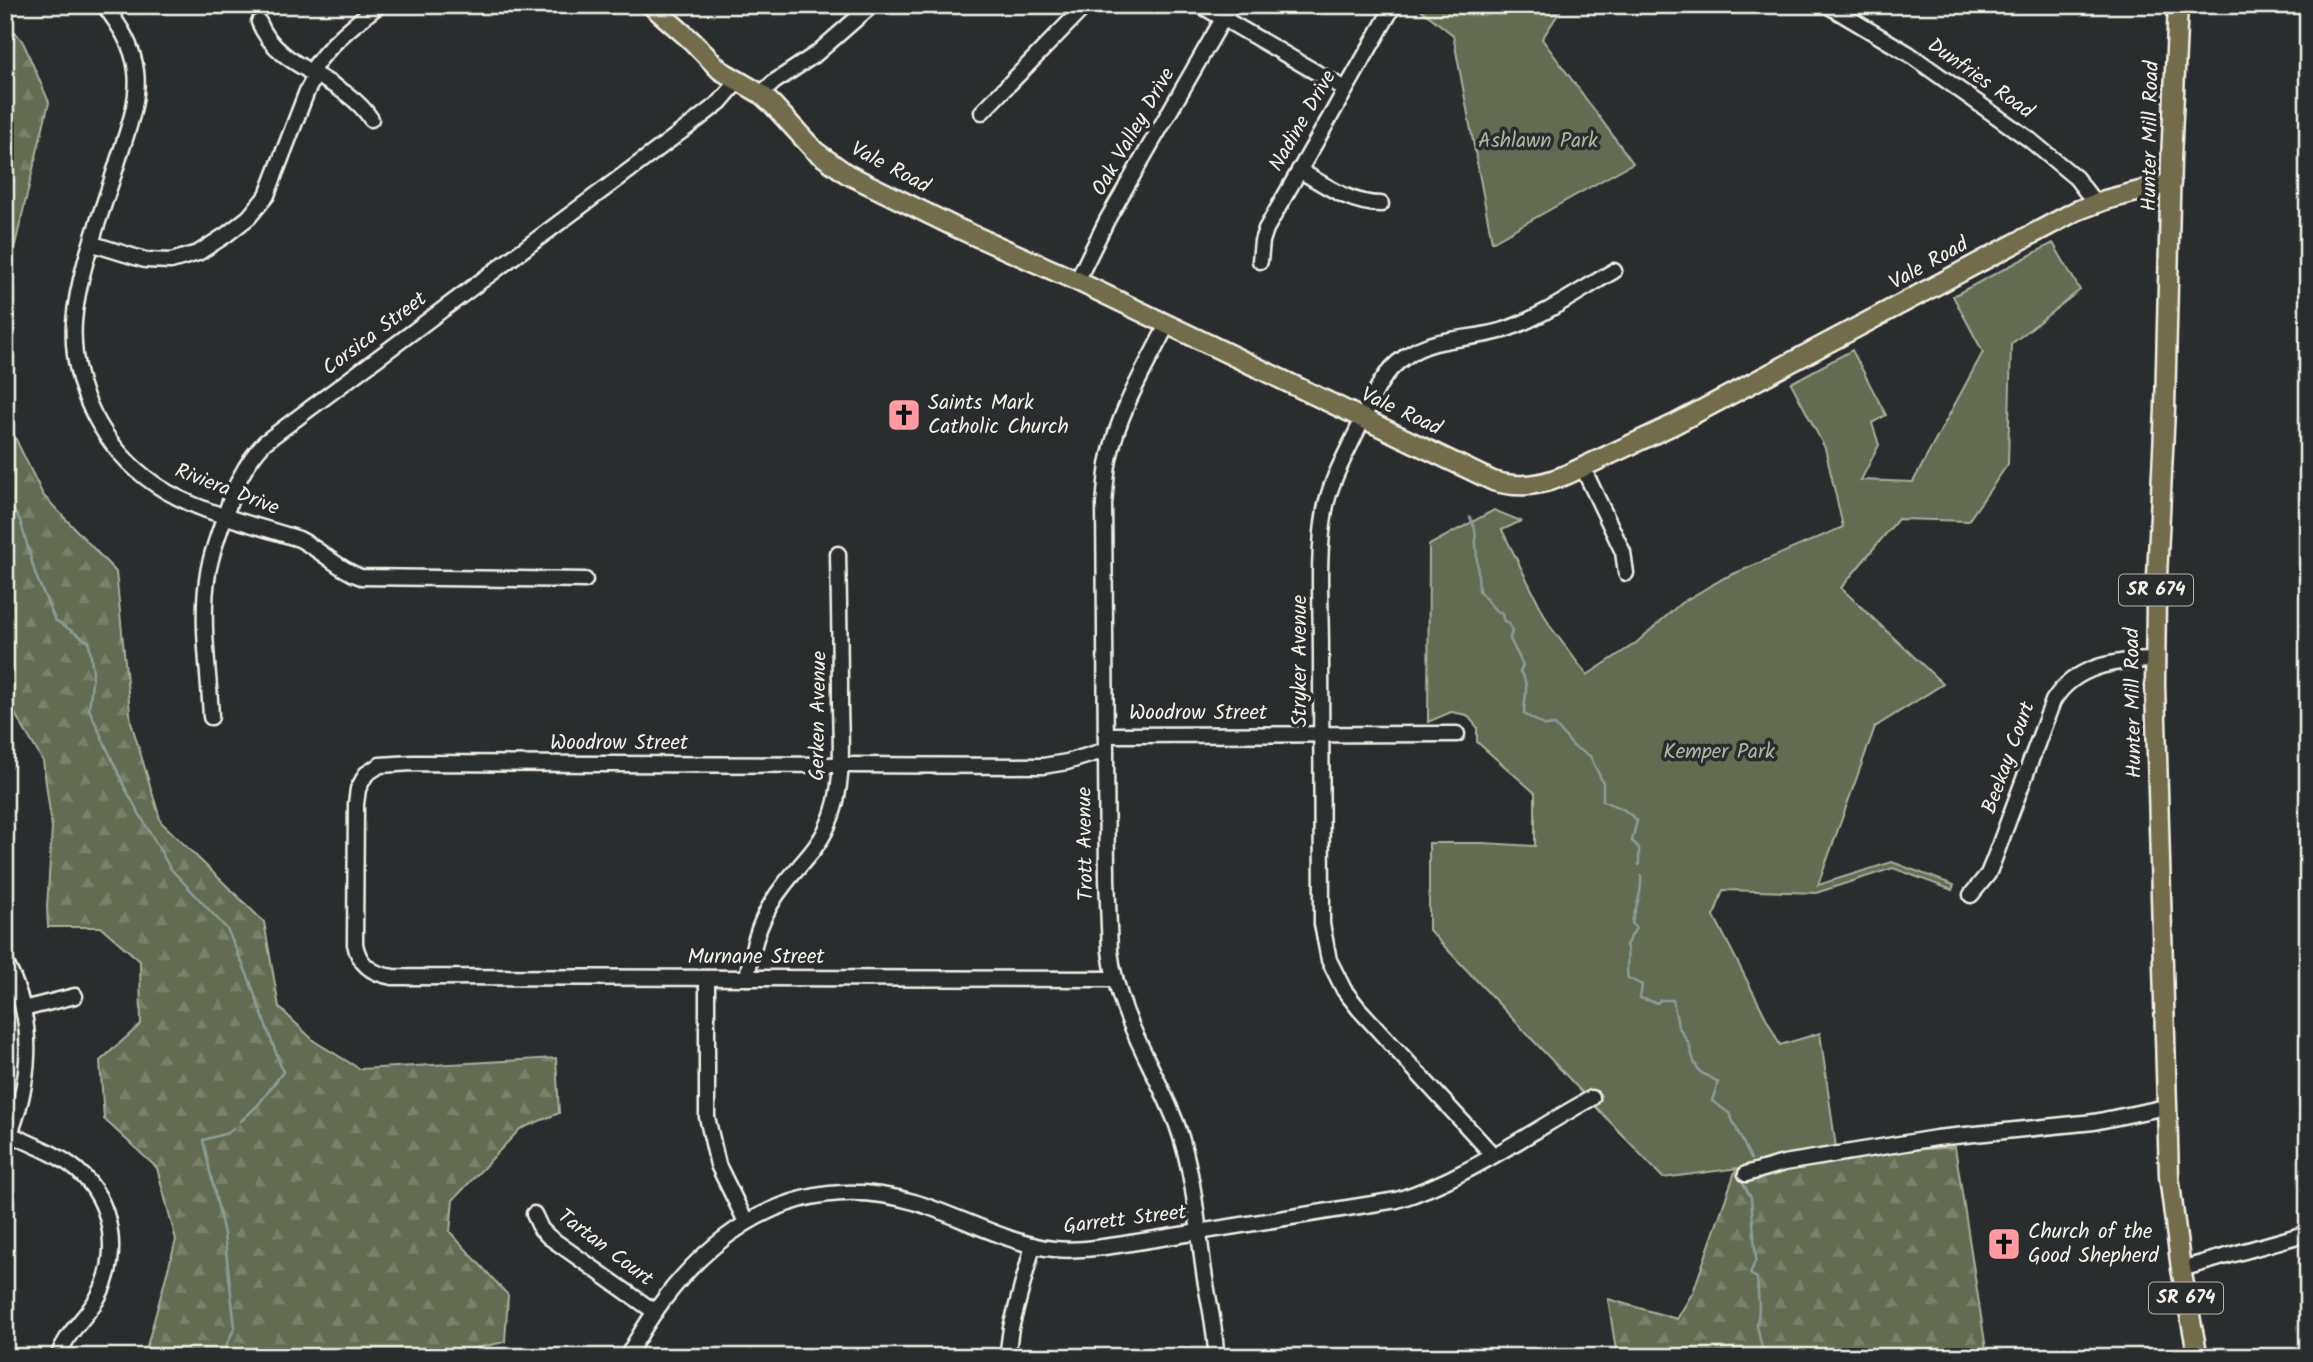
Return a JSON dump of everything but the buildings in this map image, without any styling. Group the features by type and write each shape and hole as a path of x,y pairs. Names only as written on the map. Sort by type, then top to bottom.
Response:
{"main road":[{"name":"Vale Road","path":"651,5 720,70 761,94 815,151 847,174 1506,485 1532,486 1583,468 1687,418 2095,203 2171,183"},
{"name":"Hunter Mill Road","path":"2178,5 2155,660 2169,1176 2181,1269 2198,1357"}],"street":[{"name":"Riviera Drive","path":"104,5 127,41 133,57 137,86 129,127 77,299 74,322 77,365 89,405 109,440 138,471 173,495 310,544 340,567 361,577 585,580"},
{"path":"93,244 145,260 171,261 198,253 249,217 267,195 312,75 336,39 379,5"},
{"path":"849,5 859,16"},
{"path":"761,94 816,54 872,5"},
{"path":"982,113 1086,5"},
{"path":"1200,5 1345,89"},
{"name":"Oak Valley Drive","path":"1077,281 1107,220 1231,5"},
{"name":"Nadine Drive","path":"1260,261 1266,229 1394,5"},
{"name":"Dunfries Road","path":"1827,5 1909,54 2030,140 2076,178 2095,203"},
{"path":"260,22 263,32 276,48 312,75 356,100 371,119"},
{"name":"Corsica Street","path":"211,718 206,596 213,553 244,468 265,442 697,120 720,102 737,81"},
{"path":"1299,170 1348,198 1381,204"},
{"name":"Stryker Avenue","path":"1493,1155 1359,1009 1336,975 1325,942 1322,924 1321,734 1321,559 1324,519 1339,468 1362,418 1382,379 1404,357 1444,341 1480,337 1507,329 1614,271"},
{"name":"Trott Avenue","path":"1167,326 1125,410 1113,443 1106,476 1107,890 1114,979 1131,1030 1176,1123 1190,1174 1214,1327 1216,1357"},
{"path":"1583,468 1623,552 1626,573"},
{"name":"Gerken Avenue","path":"747,978 752,945 764,914 785,883 809,856 828,826 839,788 841,657 838,554"},
{"name":"Beekay Court","path":"1971,895 1988,874 2053,701 2063,686 2097,667 2134,660 2155,660"},
{"name":"Woodrow Street","path":"1106,735 1457,734"},
{"name":"Woodrow Street","path":"398,977 382,975 365,966 355,944 356,804 363,778 372,769 388,763 1043,766 1106,750"},
{"path":"5,962 18,990 23,1009 28,1050 19,1114 8,1140 65,1162 79,1172 98,1196 110,1228 111,1256 103,1287 68,1334 58,1357"},
{"name":"Murnane Street","path":"398,977 1114,979"},
{"path":"707,978 707,1117 718,1165 746,1222"},
{"path":"23,1009 75,996"},
{"name":"Garrett Street","path":"627,1357 655,1312 717,1242 767,1211 810,1198 852,1193 874,1194 916,1202 1034,1245 1053,1249 1083,1249 1397,1200 1437,1186 1592,1098"},
{"path":"1746,1174 1784,1163 1936,1138 2094,1122 2166,1107"},
{"name":"Tartan Court","path":"534,1214 549,1237 655,1312"},
{"path":"2181,1269 2308,1233"},
{"path":"1007,1357 1011,1328 1034,1245"}],"green space":[{"name":"Ashlawn Park","path":"1415,5 1564,5 1542,39 1633,163 1492,242 1453,35"},
{"path":"5,19 23,42 49,102 5,287"},
{"name":"Kemper Park","path":"2053,243 2080,290 2011,344 2008,464 1968,521 1898,519 1841,588 1943,684 1875,727 1818,885 1892,862 1954,885 1952,890 1893,868 1816,893 1723,890 1714,916 1780,1045 1820,1033 1837,1155 1663,1178 1429,930 1429,843 1535,846 1535,793 1477,742 1477,727 1467,715 1451,712 1428,722 1429,545 1494,510 1521,521 1502,530 1550,626 1587,675 1636,643 1681,603 1724,578 1843,527 1825,448 1791,383 1852,350 1886,415 1872,423 1879,445 1861,480 1913,482 1983,352 1953,296"},
{"path":"5,417 43,495 116,572 131,722 161,822 264,922 279,1007 314,1041 360,1069 556,1058 559,1113 520,1129 453,1200 450,1232 508,1295 505,1342 435,1357 144,1357 176,1240 157,1168 104,1119 100,1061 141,1024 140,961 101,927 48,927 52,828 43,761 5,697"},
{"path":"1955,1147 1986,1349 1862,1354 1861,1357 1617,1357 1608,1299 1677,1319 1693,1292 1736,1169 1837,1155"}],"waterway":[{"path":"5,498 20,520 36,576 55,620 89,642 93,672 89,709 126,790 170,868 227,929 248,976 283,1072 258,1105 241,1121"},
{"path":"1470,517 1475,529 1479,591 1497,612 1501,612 1504,621 1509,623 1512,631 1510,639 1523,665 1520,672 1526,687 1524,714 1546,726 1555,725 1574,747 1590,756 1603,783 1603,801 1623,809 1637,820 1632,841 1639,848 1639,865"},
{"path":"1641,876 1640,894 1632,923 1636,928 1626,945 1628,978 1642,985 1640,998 1657,1003 1660,1000 1673,1000 1678,1026 1689,1044 1694,1062 1700,1072 1718,1082 1712,1101 1729,1113 1751,1159"},
{"path":"221,1357 235,1327 224,1234 203,1140 228,1133 233,1128"},
{"path":"1743,1183 1751,1198 1756,1259 1750,1274 1757,1278 1757,1326 1764,1357"}],"place":[{"name":"Saints Mark Catholic Church","path":"904,415"},
{"name":"Church of the Good Shepherd","path":"2004,1244"}]}
